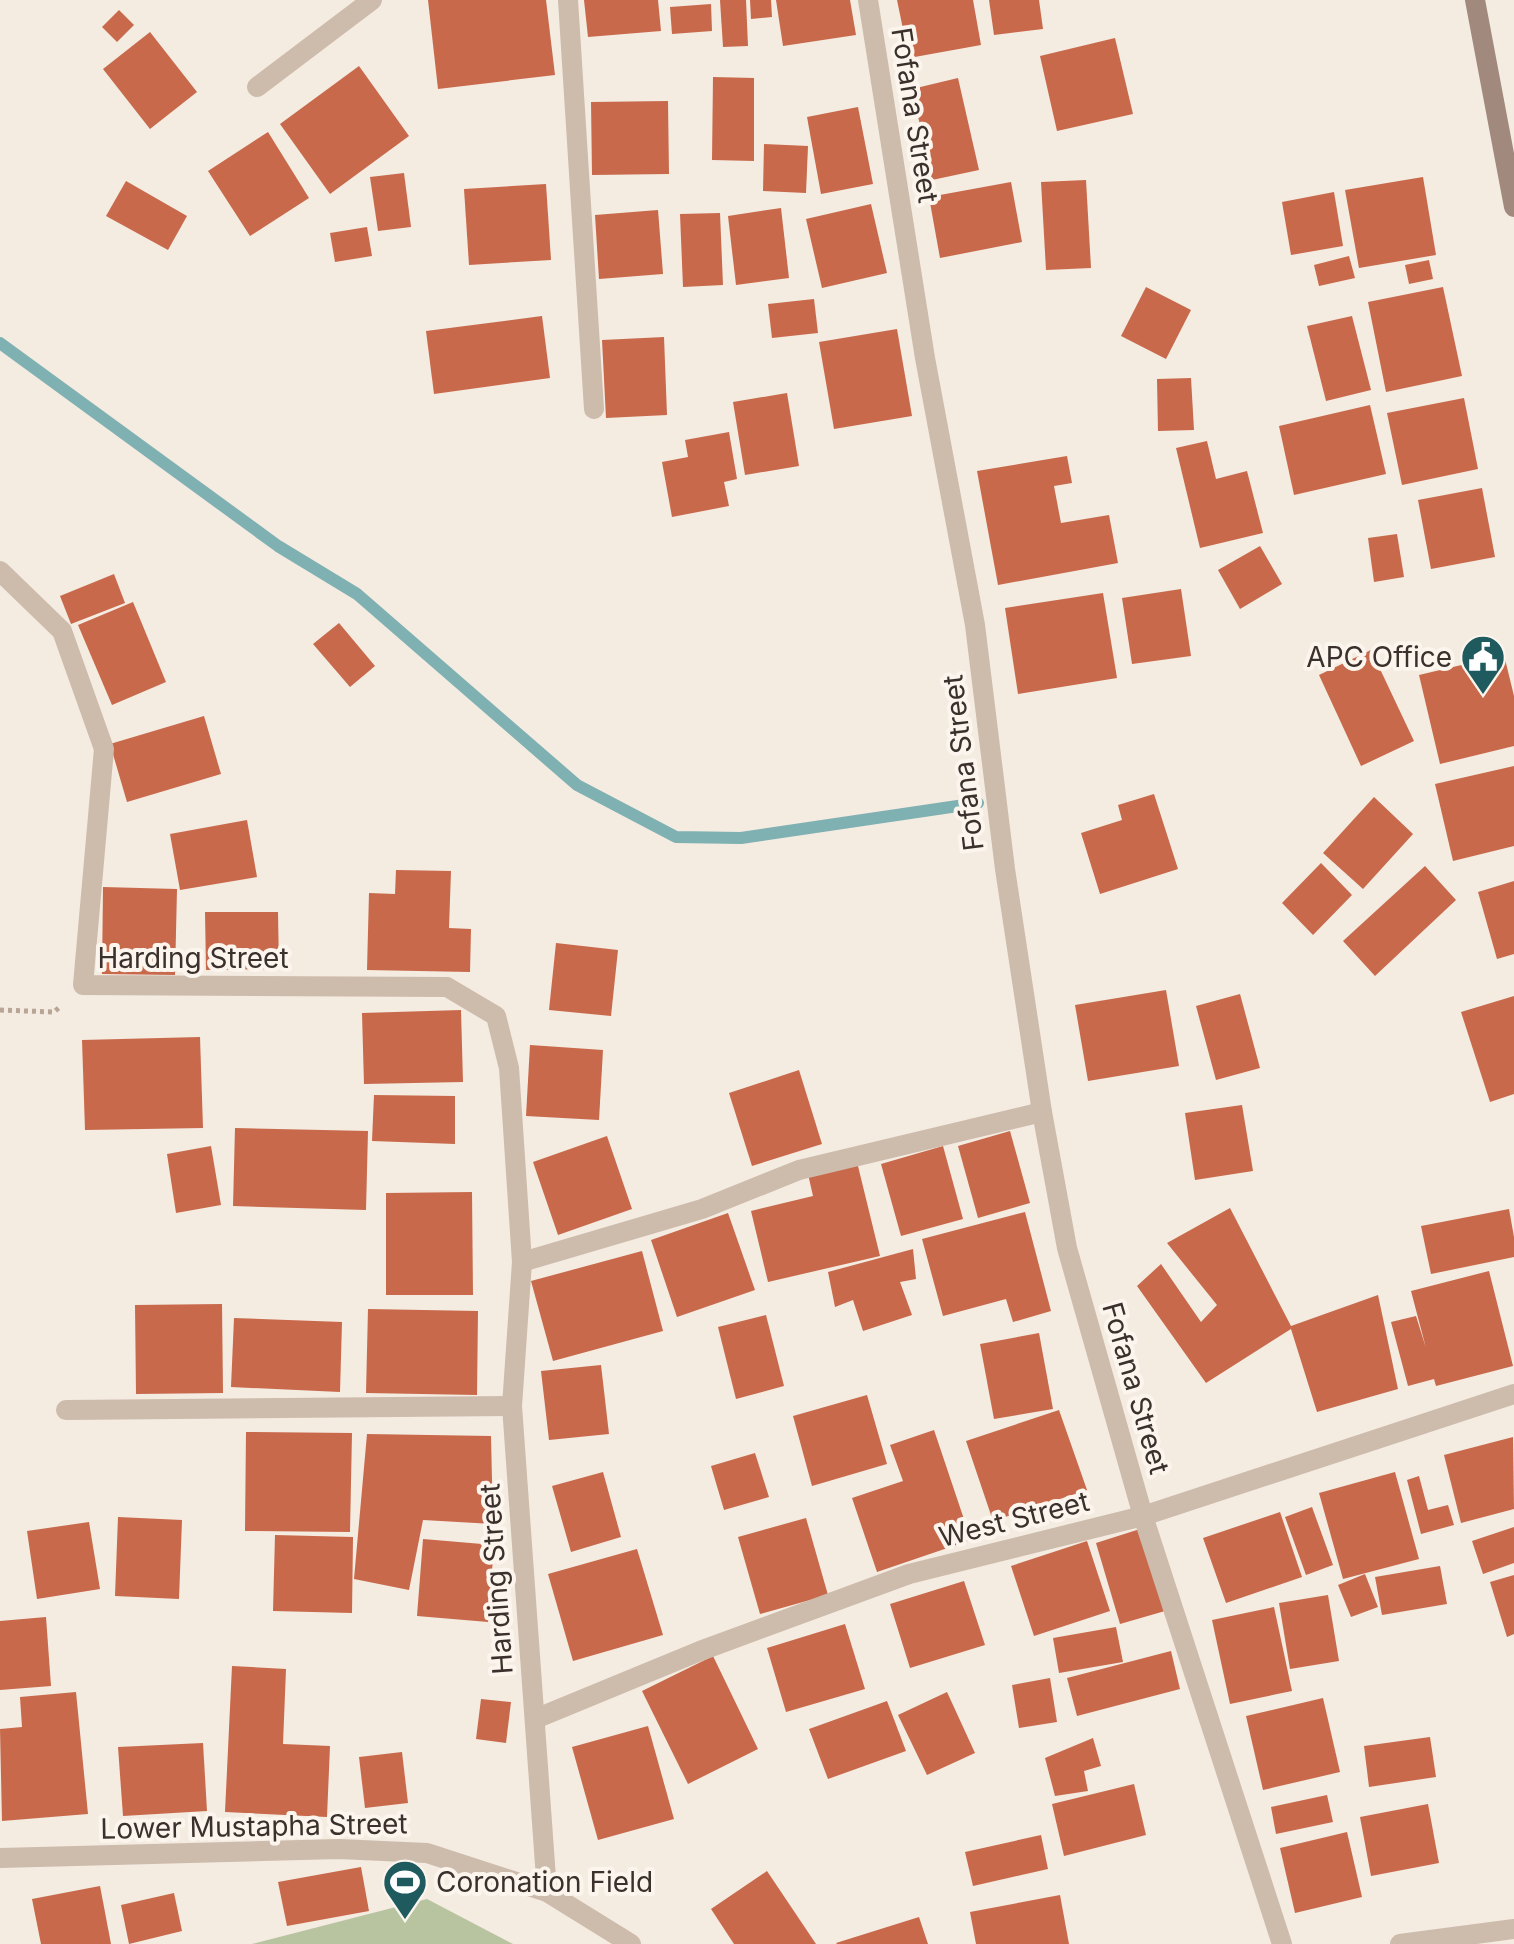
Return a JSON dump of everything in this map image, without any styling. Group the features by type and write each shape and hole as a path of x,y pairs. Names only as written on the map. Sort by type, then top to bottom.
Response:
{"street":[{"path":"257,87 372,0"},
{"path":"568,0 594,409"},
{"name":"Fofana Street","path":"868,0 925,358 975,625 1005,869 1042,1112 1067,1248 1142,1514 1282,1944"},
{"path":"1475,0 1514,207"},
{"name":"Harding Street","path":"0,571 62,631 104,749 83,985 447,987 496,1016 509,1068 522,1262 512,1406 547,1892"},
{"path":"522,1262 702,1209 799,1170 1042,1112"},
{"name":"West Street","path":"535,1719 700,1651 909,1574 1142,1514 1514,1394"},
{"path":"66,1410 512,1406"},
{"name":"Lower Mustapha Street","path":"0,1858 339,1849 427,1853 547,1892 631,1944"},
{"path":"1400,1944 1514,1929"}],"path":[{"path":"0,1010 54,1012 83,985"}],"green space":[{"name":"Coronation Field","path":"427,1899 513,1944 252,1944"}],"building":[{"path":"428,0 546,0 555,75 438,89"},
{"path":"584,0 658,0 661,31 588,37"},
{"path":"720,0 746,0 748,46 723,47"},
{"path":"750,0 771,0 772,17 751,19"},
{"path":"776,0 850,0 856,35 783,46"},
{"path":"897,0 973,0 981,45 909,58"},
{"path":"989,0 1039,0 1043,29 994,35"},
{"path":"711,4 712,31 672,34 670,7"},
{"path":"119,10 134,25 117,42 102,27"},
{"path":"150,32 197,92 150,129 103,69"},
{"path":"1115,38 1133,114 1057,131 1040,56"},
{"path":"359,66 409,136 330,194 280,124"},
{"path":"713,77 754,78 754,161 712,160"},
{"path":"958,78 979,170 932,180 912,89"},
{"path":"668,101 669,174 592,175 591,102"},
{"path":"858,107 873,184 821,194 807,117"},
{"path":"268,132 309,198 250,236 208,171"},
{"path":"764,144 808,146 806,193 763,191"},
{"path":"404,173 411,227 378,231 370,177"},
{"path":"1423,177 1436,255 1359,268 1345,190"},
{"path":"1086,180 1091,268 1046,270 1041,182"},
{"path":"126,181 187,216 168,250 106,216"},
{"path":"1011,182 1022,242 940,258 929,197"},
{"path":"546,184 551,260 469,265 464,189"},
{"path":"1334,192 1343,246 1291,255 1282,202"},
{"path":"871,204 887,273 822,288 806,219"},
{"path":"781,208 789,278 736,285 728,216"},
{"path":"658,210 663,274 599,279 595,215"},
{"path":"720,213 723,285 683,287 680,214"},
{"path":"367,227 372,256 335,262 330,233"},
{"path":"1349,256 1355,278 1319,286 1314,265"},
{"path":"1429,260 1433,279 1409,284 1405,265"},
{"path":"1146,287 1191,310 1166,359 1121,336"},
{"path":"1443,287 1462,376 1386,392 1368,302"},
{"path":"814,299 818,333 772,338 768,304"},
{"path":"542,316 550,378 434,394 426,331"},
{"path":"1352,316 1371,390 1326,401 1307,326"},
{"path":"897,329 912,416 834,429 819,342"},
{"path":"664,337 667,415 606,418 602,340"},
{"path":"1191,378 1194,430 1158,431 1157,379"},
{"path":"787,393 799,466 745,475 733,402"},
{"path":"1464,398 1478,469 1402,485 1387,413"},
{"path":"1370,405 1386,474 1294,495 1279,426"},
{"path":"729,432 737,479 724,482 729,506 672,517 662,462 688,457 685,440"},
{"path":"1207,441 1216,479 1247,471 1263,533 1200,548 1176,448"},
{"path":"1067,456 1072,483 1054,486 1061,523 1109,515 1118,563 998,585 977,471"},
{"path":"1482,488 1495,557 1431,569 1418,500"},
{"path":"1397,534 1404,577 1374,582 1368,538"},
{"path":"1260,546 1282,584 1240,609 1218,570"},
{"path":"114,574 125,603 71,624 60,596"},
{"path":"1181,589 1191,656 1132,664 1122,598"},
{"path":"1103,593 1117,678 1018,694 1005,608"},
{"path":"133,602 166,682 112,705 78,625"},
{"path":"339,623 375,666 350,687 313,644"},
{"path":"1371,650 1414,741 1361,766 1319,675"},
{"path":"1504,655 1514,696 1514,746 1440,764 1419,675"},
{"path":"204,716 221,774 127,802 110,744"},
{"path":"1514,766 1514,846 1453,861 1435,784"},
{"path":"1154,794 1178,869 1100,894 1081,833 1122,820 1118,805"},
{"path":"1374,797 1413,834 1363,889 1323,853"},
{"path":"247,820 257,877 180,890 170,834"},
{"path":"1321,863 1352,895 1313,935 1282,903"},
{"path":"1425,866 1456,900 1375,976 1343,941"},
{"path":"396,870 451,871 449,928 471,929 470,972 367,970 369,893 395,894"},
{"path":"1514,881 1514,954 1497,959 1478,892"},
{"path":"103,887 177,889 175,975 102,974"},
{"path":"205,912 278,912 279,969 206,970"},
{"path":"556,943 618,950 611,1016 549,1010"},
{"path":"1166,990 1179,1066 1088,1081 1075,1005"},
{"path":"1240,994 1260,1068 1216,1080 1196,1006"},
{"path":"1514,996 1514,1094 1490,1102 1461,1012"},
{"path":"461,1010 463,1082 364,1084 362,1013"},
{"path":"200,1037 203,1128 85,1130 82,1040"},
{"path":"530,1045 603,1050 599,1120 526,1116"},
{"path":"799,1070 822,1144 752,1166 729,1093"},
{"path":"374,1095 455,1096 455,1144 372,1141"},
{"path":"1242,1105 1253,1171 1195,1180 1185,1113"},
{"path":"235,1128 368,1131 366,1210 233,1206"},
{"path":"1010,1131 1030,1203 978,1218 958,1146"},
{"path":"607,1136 632,1209 558,1235 533,1162"},
{"path":"211,1146 221,1205 176,1213 167,1154"},
{"path":"943,1146 963,1219 901,1236 881,1164"},
{"path":"857,1162 880,1256 768,1282 751,1211 813,1196 808,1174"},
{"path":"472,1192 473,1295 386,1295 386,1193"},
{"path":"1230,1208 1291,1326 1378,1295 1398,1389 1317,1412 1291,1329 1206,1383 1137,1286 1161,1264 1201,1322 1217,1305 1167,1243"},
{"path":"1509,1209 1514,1257 1431,1274 1421,1226"},
{"path":"1025,1212 1051,1311 1013,1322 1006,1299 943,1316 922,1239"},
{"path":"728,1213 755,1290 677,1317 651,1240"},
{"path":"913,1249 916,1279 900,1282 912,1315 863,1331 853,1300 835,1307 828,1272"},
{"path":"642,1251 663,1331 553,1361 531,1281"},
{"path":"1489,1271 1513,1366 1436,1386 1434,1379 1408,1386 1391,1322 1416,1316 1426,1348 1411,1291"},
{"path":"222,1304 223,1393 136,1394 135,1305"},
{"path":"368,1309 478,1311 477,1395 366,1393"},
{"path":"766,1315 784,1386 736,1399 718,1327"},
{"path":"234,1318 342,1322 340,1392 231,1387"},
{"path":"1039,1333 1053,1409 994,1419 980,1344"},
{"path":"601,1365 609,1434 549,1440 541,1371"},
{"path":"867,1395 887,1464 812,1486 793,1416"},
{"path":"1059,1410 1087,1490 993,1521 966,1441"},
{"path":"934,1430 971,1540 877,1572 852,1498 903,1481 890,1445"},
{"path":"246,1432 352,1433 350,1532 245,1531"},
{"path":"367,1434 491,1436 493,1524 423,1520 409,1590 354,1579"},
{"path":"1513,1437 1514,1509 1461,1523 1444,1455"},
{"path":"755,1453 769,1497 724,1510 711,1466"},
{"path":"603,1472 621,1537 571,1552 552,1486"},
{"path":"1395,1472 1419,1559 1343,1579 1319,1493"},
{"path":"1419,1476 1428,1510 1448,1505 1454,1525 1421,1534 1407,1480"},
{"path":"1312,1507 1333,1565 1306,1575 1285,1517"},
{"path":"1280,1512 1302,1577 1226,1603 1203,1538"},
{"path":"118,1517 182,1520 179,1599 115,1596"},
{"path":"806,1518 828,1595 760,1614 738,1537"},
{"path":"89,1522 100,1589 37,1599 27,1531"},
{"path":"1514,1527 1514,1563 1483,1574 1472,1541"},
{"path":"1140,1529 1165,1611 1120,1624 1096,1543"},
{"path":"275,1535 353,1537 352,1613 273,1611"},
{"path":"423,1539 494,1545 488,1622 417,1616"},
{"path":"1087,1541 1110,1611 1034,1636 1011,1566"},
{"path":"637,1549 663,1635 573,1661 548,1574"},
{"path":"1440,1566 1447,1604 1382,1615 1375,1577"},
{"path":"1365,1574 1378,1607 1351,1617 1338,1585"},
{"path":"1514,1575 1514,1634 1507,1637 1490,1582"},
{"path":"964,1581 985,1645 910,1668 890,1604"},
{"path":"1328,1595 1339,1661 1290,1669 1279,1603"},
{"path":"1274,1607 1292,1691 1230,1704 1212,1620"},
{"path":"46,1617 51,1686 0,1690 0,1621"},
{"path":"845,1624 865,1689 786,1712 767,1648"},
{"path":"1116,1627 1123,1662 1059,1673 1053,1638"},
{"path":"1171,1651 1180,1689 1077,1716 1067,1678"},
{"path":"713,1656 758,1749 688,1784 642,1691"},
{"path":"232,1666 286,1669 283,1744 330,1746 327,1817 225,1812"},
{"path":"1050,1678 1057,1722 1019,1728 1012,1685"},
{"path":"76,1692 88,1814 2,1821 0,1729 22,1727 20,1697"},
{"path":"947,1692 975,1753 927,1775 898,1715"},
{"path":"1323,1698 1340,1772 1263,1790 1246,1716"},
{"path":"481,1699 511,1702 506,1743 476,1739"},
{"path":"887,1701 906,1751 828,1779 809,1729"},
{"path":"648,1726 674,1819 598,1840 572,1747"},
{"path":"1430,1737 1436,1777 1369,1787 1364,1746"},
{"path":"1093,1738 1101,1766 1084,1771 1088,1791 1055,1796 1045,1758"},
{"path":"203,1743 207,1811 123,1816 118,1747"},
{"path":"402,1752 408,1803 365,1808 359,1757"},
{"path":"1134,1784 1146,1835 1064,1856 1052,1804"},
{"path":"1327,1795 1333,1822 1276,1834 1271,1807"},
{"path":"1428,1804 1439,1863 1371,1876 1360,1817"},
{"path":"1347,1832 1362,1897 1295,1913 1280,1848"},
{"path":"1041,1835 1048,1869 973,1886 965,1852"},
{"path":"361,1867 369,1911 287,1926 278,1882"},
{"path":"767,1871 816,1944 734,1944 711,1909"},
{"path":"100,1886 111,1944 41,1944 32,1899"},
{"path":"174,1893 182,1931 129,1944 121,1905"},
{"path":"1060,1895 1069,1944 976,1944 970,1912"},
{"path":"919,1917 928,1944 836,1943"}],"waterway":[{"path":"0,343 278,546 357,594 577,785 676,837 741,838 978,803"}],"place":[{"name":"APC Office","path":"1483,696"},
{"name":"Coronation Field","path":"405,1921"}]}
